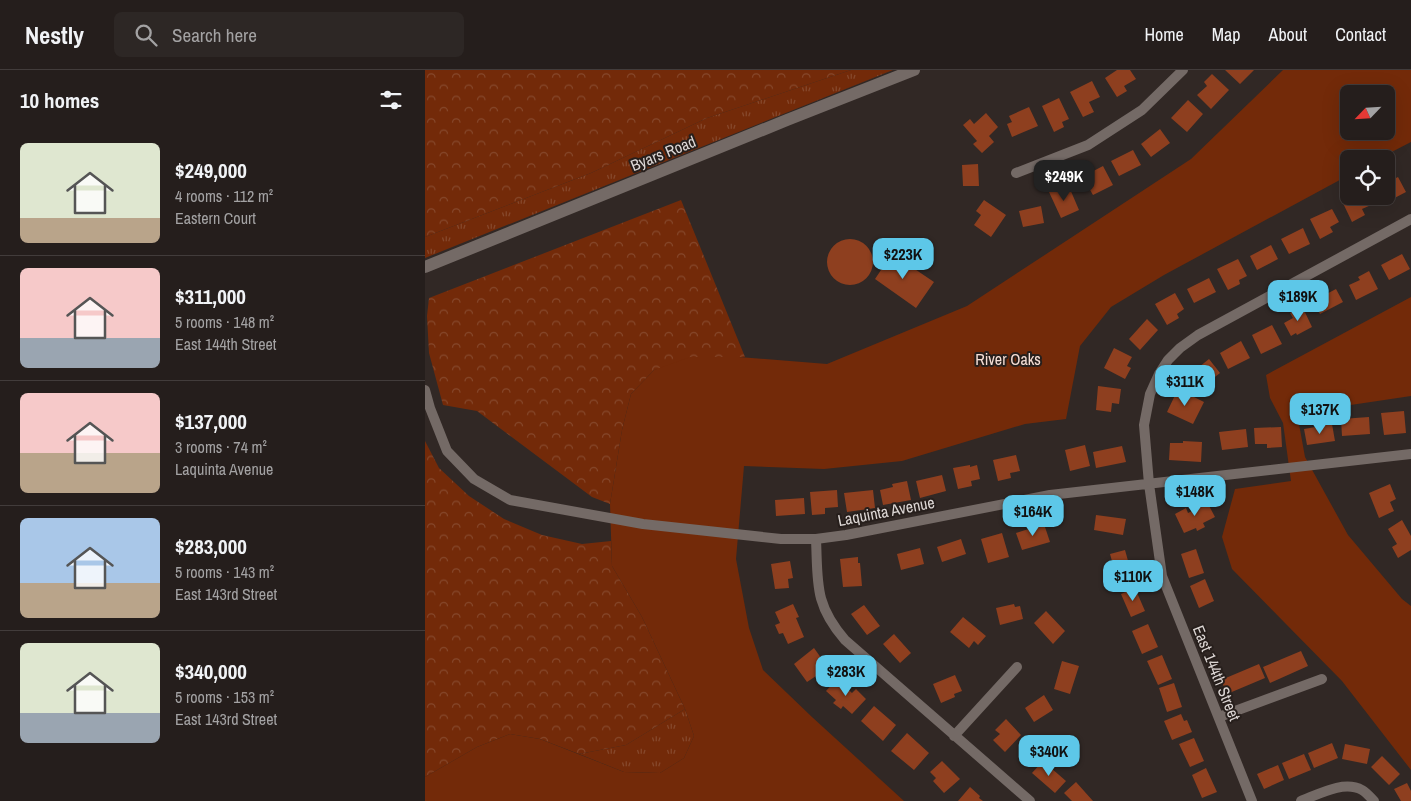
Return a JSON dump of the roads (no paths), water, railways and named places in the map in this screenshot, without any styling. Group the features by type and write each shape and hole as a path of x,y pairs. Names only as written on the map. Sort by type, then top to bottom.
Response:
{"street":[{"name":"Byars Road","path":"425,267 914,70"},
{"path":"1016,173 1089,145 1142,110 1183,70"},
{"name":"East 144th Street","path":"1252,801 1162,576 1149,484 1144,425 1150,394 1159,374 1169,360 1180,348 1198,335 1411,219"},
{"name":"Laquinta Avenue","path":"425,390 447,451 473,479 510,500 643,524 781,539 816,539 846,535 1050,495 1411,454"},
{"path":"816,539 819,591 824,609 833,626 845,640 1030,801"},
{"path":"954,736 1017,667"},
{"path":"1219,717 1322,679"},
{"path":"1301,801 1339,787 1354,787 1363,790 1374,801"}],"park label":[{"name":"River Oaks","path":"1008,359"}]}
